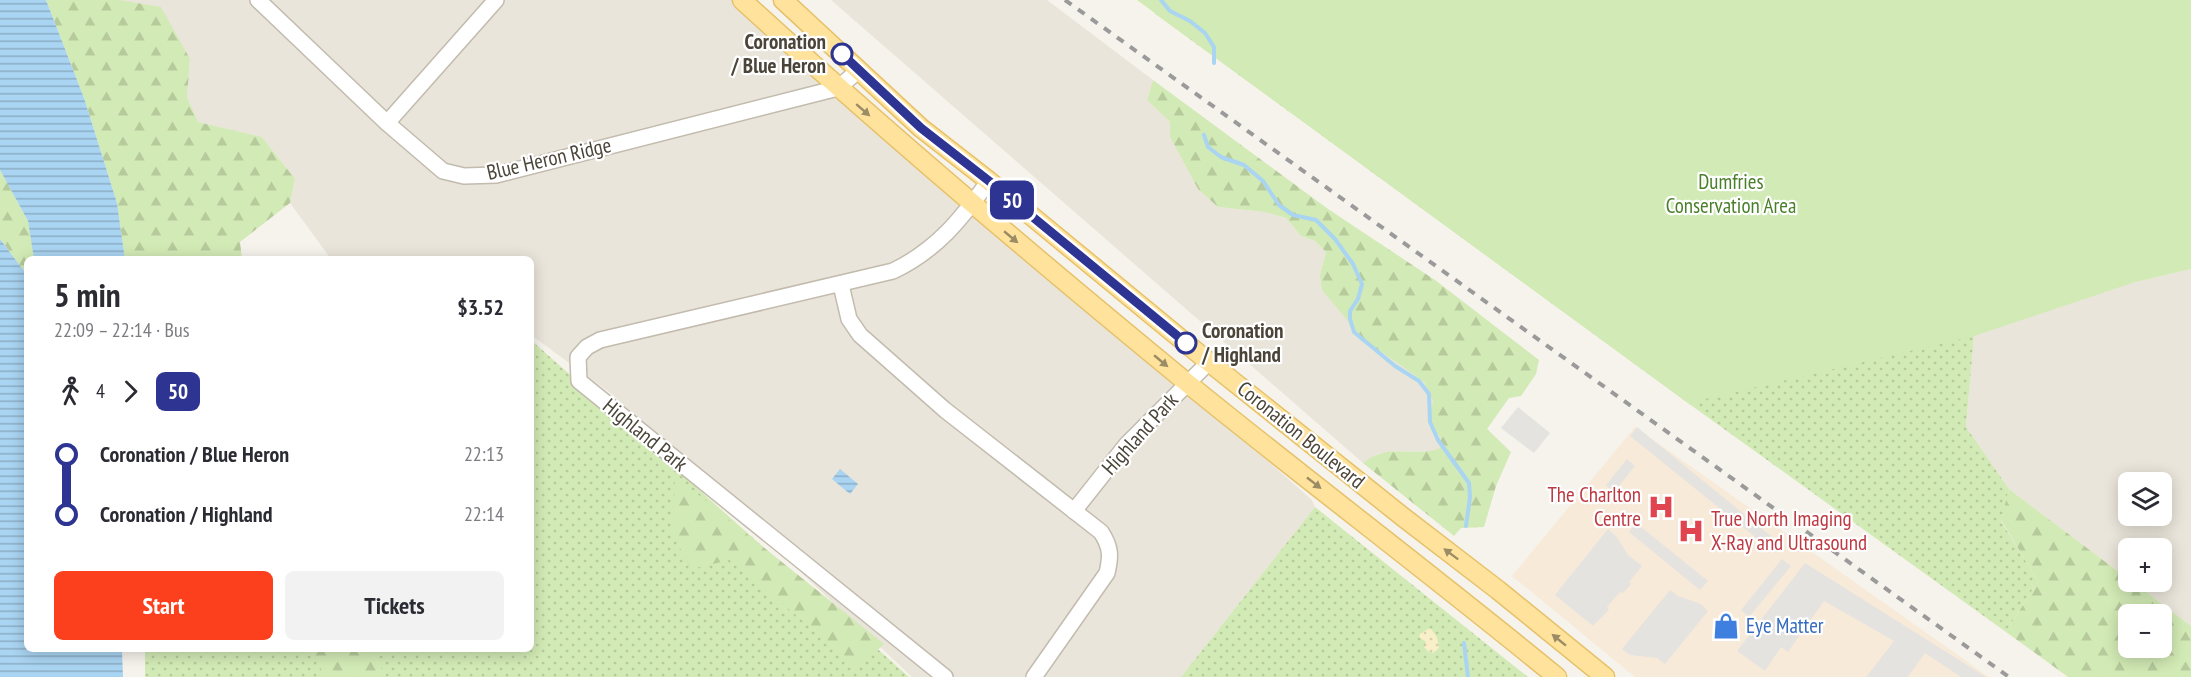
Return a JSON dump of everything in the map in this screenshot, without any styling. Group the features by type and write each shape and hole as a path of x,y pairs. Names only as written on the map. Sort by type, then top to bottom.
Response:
{"main road":[{"name":"Coronation Boulevard","path":"742,0 838,88 972,205 1188,383 1557,677"},
{"name":"Coronation Boulevard","path":"783,0 921,128 1209,362 1605,677"},
{"path":"1384,539 1403,517"}],"street":[{"path":"387,123 496,0"},
{"name":"Blue Heron Ridge","path":"263,1 387,123 442,171 464,176 496,175 838,88 859,70"},
{"name":"Highland Park","path":"945,677 579,381 578,357 587,347 600,340 893,271 917,260 936,244 972,205 989,181"},
{"path":"841,285 849,319 860,335 945,410 1101,532 1108,543 1111,555 1107,573 1034,677"},
{"name":"Highland Park","path":"1074,511 1127,444 1176,392 1209,362"}],"shaded area":[{"path":"119,0 743,0 1312,500 1315,507 1181,677 912,677 613,395 534,337 534,256 329,256 290,203 295,179 262,137 198,122 187,97 190,59"},
{"path":"831,0 1047,0 1153,80 1147,100 1170,122 1170,137 1198,189 1218,207 1265,212 1286,218 1301,236 1315,241 1326,252 1320,275 1363,339 1424,382 1433,401 1427,421 1442,438 1440,448 1430,452 1397,451 1377,454 1363,463"},
{"path":"2191,269 2191,626 2172,612 2172,604 2162,604 2146,592 2172,592 2172,538 2118,538 2118,571 2009,489 1966,427 1974,336 2132,283"},
{"path":"1518,407 1550,433 1534,453 1501,428"},
{"path":"1635,427 1989,677 1635,677 1512,576"},
{"path":"1637,427 1782,545 1775,553 1630,436"},
{"path":"1627,459 1635,466 1614,492 1606,485"},
{"path":"1636,523 1708,581 1700,590 1629,532"},
{"path":"1608,529 1616,536 1628,555 1642,566 1629,582 1631,584 1623,593 1620,592 1607,607 1609,610 1593,626 1555,595"},
{"path":"1782,559 1791,566 1749,617 1741,610"},
{"path":"1805,563 1986,677 1961,677 1925,653 1908,677 1866,677 1894,641 1824,601 1788,652 1781,647 1765,671 1737,651"},
{"path":"1670,590 1678,596 1701,604 1708,611 1665,664 1657,658 1630,655 1622,649"}],"green space":[{"path":"46,0 119,0 161,7 190,59 187,97 198,122 262,137 295,179 290,203 240,242 242,256 125,256 117,203 84,98"},
{"name":"Dumfries Conservation Area","path":"1137,0 2191,0 2191,269 2132,283 1974,336 1688,403"},
{"path":"1154,13 2132,283 1974,336 1966,427 2009,489 2001,521 2038,581 2006,632 1688,403"},
{"path":"1153,80 1328,209 1435,280 1539,360 1536,374 1521,396 1509,398 1487,429 1511,452 1496,486 1484,527 1461,528 1454,536 1363,463 1384,452 1425,452 1440,448 1441,438 1427,421 1433,401 1424,382 1363,339 1322,290 1320,275 1326,252 1315,241 1301,236 1286,218 1265,212 1218,207 1198,189 1170,137 1170,122 1147,100"},
{"path":"0,170 28,221 34,256 24,256 24,271 0,239"},
{"path":"534,343 909,677 145,677 145,652 534,652"},
{"path":"675,476 884,644 859,668 730,560 691,569 673,535"},
{"path":"2009,489 2118,571 2118,592 2146,592 2162,604 2118,604 2118,658 2172,658 2172,612 2191,626 2191,677 2068,677 2006,632 2038,581 2001,520"},
{"path":"1315,507 1528,677 1181,677"},
{"path":"310,652 371,652 387,677 326,677"}],"sand":[{"path":"1431,629 1437,637 1439,648 1433,653 1424,647 1426,642 1419,637"}],"water":[{"path":"0,0 46,0 84,98 117,203 125,256 34,256 28,221 0,170"},
{"path":"0,239 24,271 24,652 122,652 123,677 0,677"},
{"path":"840,469 858,484 850,494 832,479"}],"waterway":[{"path":"1161,0 1170,11 1190,21 1205,33 1214,47 1214,63"},
{"path":"1204,135 1208,147 1221,157 1244,165 1263,181 1279,205 1293,215 1316,220 1335,239 1353,264 1362,284 1358,299 1350,311 1354,332 1395,366 1419,381 1429,394 1430,422 1438,440 1469,483 1470,497 1466,526"},
{"path":"1464,643 1468,677"}],"railway":[{"path":"1065,0 2009,677"}],"bus line":[{"name":"50","path":"842,54 921,128 1186,343"}],"place":[{"name":"Coronation / Blue Heron","path":"842,54"},
{"name":"Coronation / Highland","path":"1186,343"},
{"name":"The Charlton Centre","path":"1661,507"},
{"name":"True North Imaging X-Ray and Ultrasound","path":"1691,531"},
{"name":"Eye Matter","path":"1726,626"}]}
